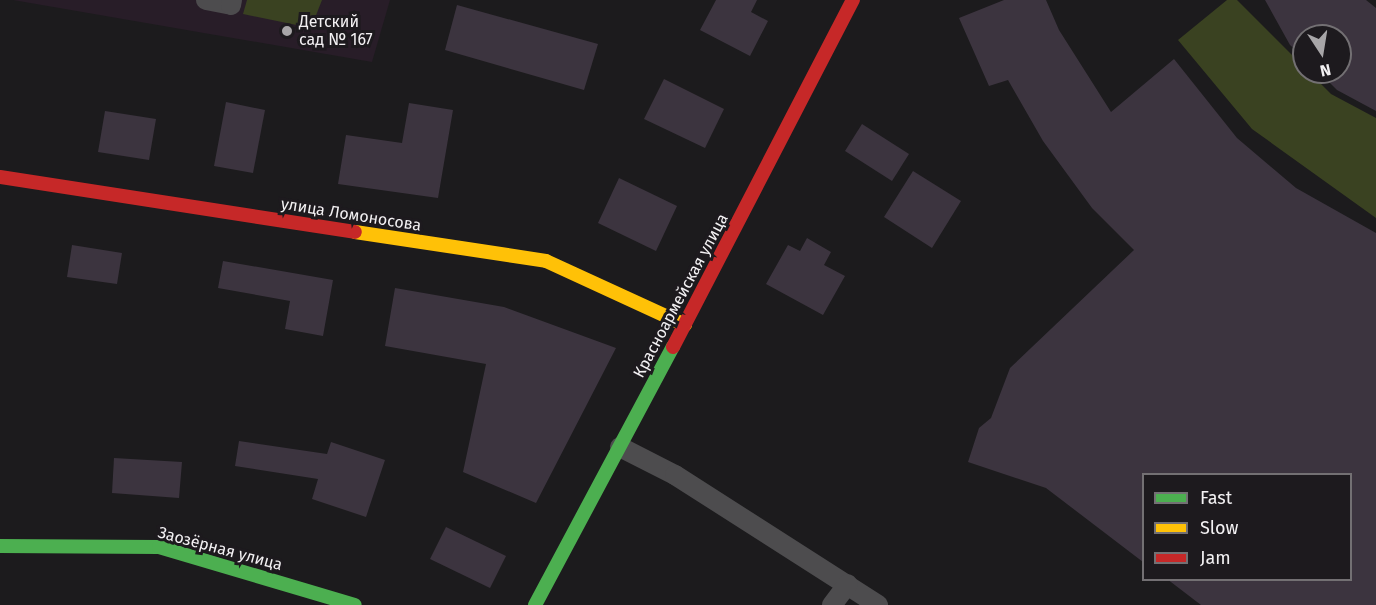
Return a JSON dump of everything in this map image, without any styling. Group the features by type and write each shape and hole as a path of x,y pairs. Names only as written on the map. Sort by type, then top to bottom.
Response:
{"street":[{"name":"Красноармейская улица","path":"535,605 686,326 853,0"},
{"name":"улица Ломоносова","path":"0,177 546,261 686,326"},
{"name":"Заозёрная улица","path":"0,546 159,547 356,605"}],"lane":[{"path":"206,0 231,4 232,0"},
{"path":"620,447 675,475 878,605"},
{"path":"832,605 848,584"}],"shaded area":[{"name":"Детский сад № 167","path":"13,0 390,0 372,62"}],"green space":[{"path":"247,0 322,0 311,28 243,14"},
{"path":"1227,0 1237,0 1292,55 1292,84 1321,84 1331,94 1376,118 1376,218 1252,129 1178,40"}],"building":[{"path":"716,0 757,0 751,12 768,21 750,56 700,30"},
{"path":"1004,0 1046,0 1059,30 1111,112 1174,59 1237,138 1296,188 1376,233 1376,605 1201,605 1170,581 1352,581 1352,473 1142,473 1142,561 1046,488 968,462 979,428 991,418 1010,368 1134,250 1092,208 1043,141 1008,80 989,86 959,18"},
{"path":"1265,0 1366,0 1376,8 1376,111 1337,90 1331,84 1352,84 1352,24 1292,24 1292,47"},
{"path":"457,5 598,44 584,90 445,50"},
{"path":"664,79 724,109 705,148 644,119"},
{"path":"226,102 265,110 253,173 214,166"},
{"path":"409,103 453,110 438,198 338,184 346,135 402,143"},
{"path":"105,111 156,119 149,160 98,152"},
{"path":"862,124 909,154 892,181 845,151"},
{"path":"913,171 961,201 932,248 884,217"},
{"path":"619,178 677,206 656,251 598,223"},
{"path":"807,238 831,252 824,265 845,276 823,315 766,284 788,245 800,251"},
{"path":"72,245 122,253 117,284 67,277"},
{"path":"223,261 333,280 323,336 285,329 290,301 218,288"},
{"path":"395,288 504,307 616,348 536,503 463,472 486,364 385,346"},
{"path":"239,441 327,454 331,442 385,460 366,517 312,499 318,479 235,466"},
{"path":"114,458 182,462 179,498 112,493"},
{"path":"446,527 506,556 490,588 430,559"}],"traffic: fast":[{"path":"535,605 673,347"},
{"path":"0,546 159,547 355,605"}],"traffic: slow":[{"path":"355,232 546,261 685,325"}],"traffic: jam":[{"path":"673,347 853,0"},
{"path":"0,177 355,232"}],"place":[{"name":"Детский сад № 167","path":"287,31"}]}
